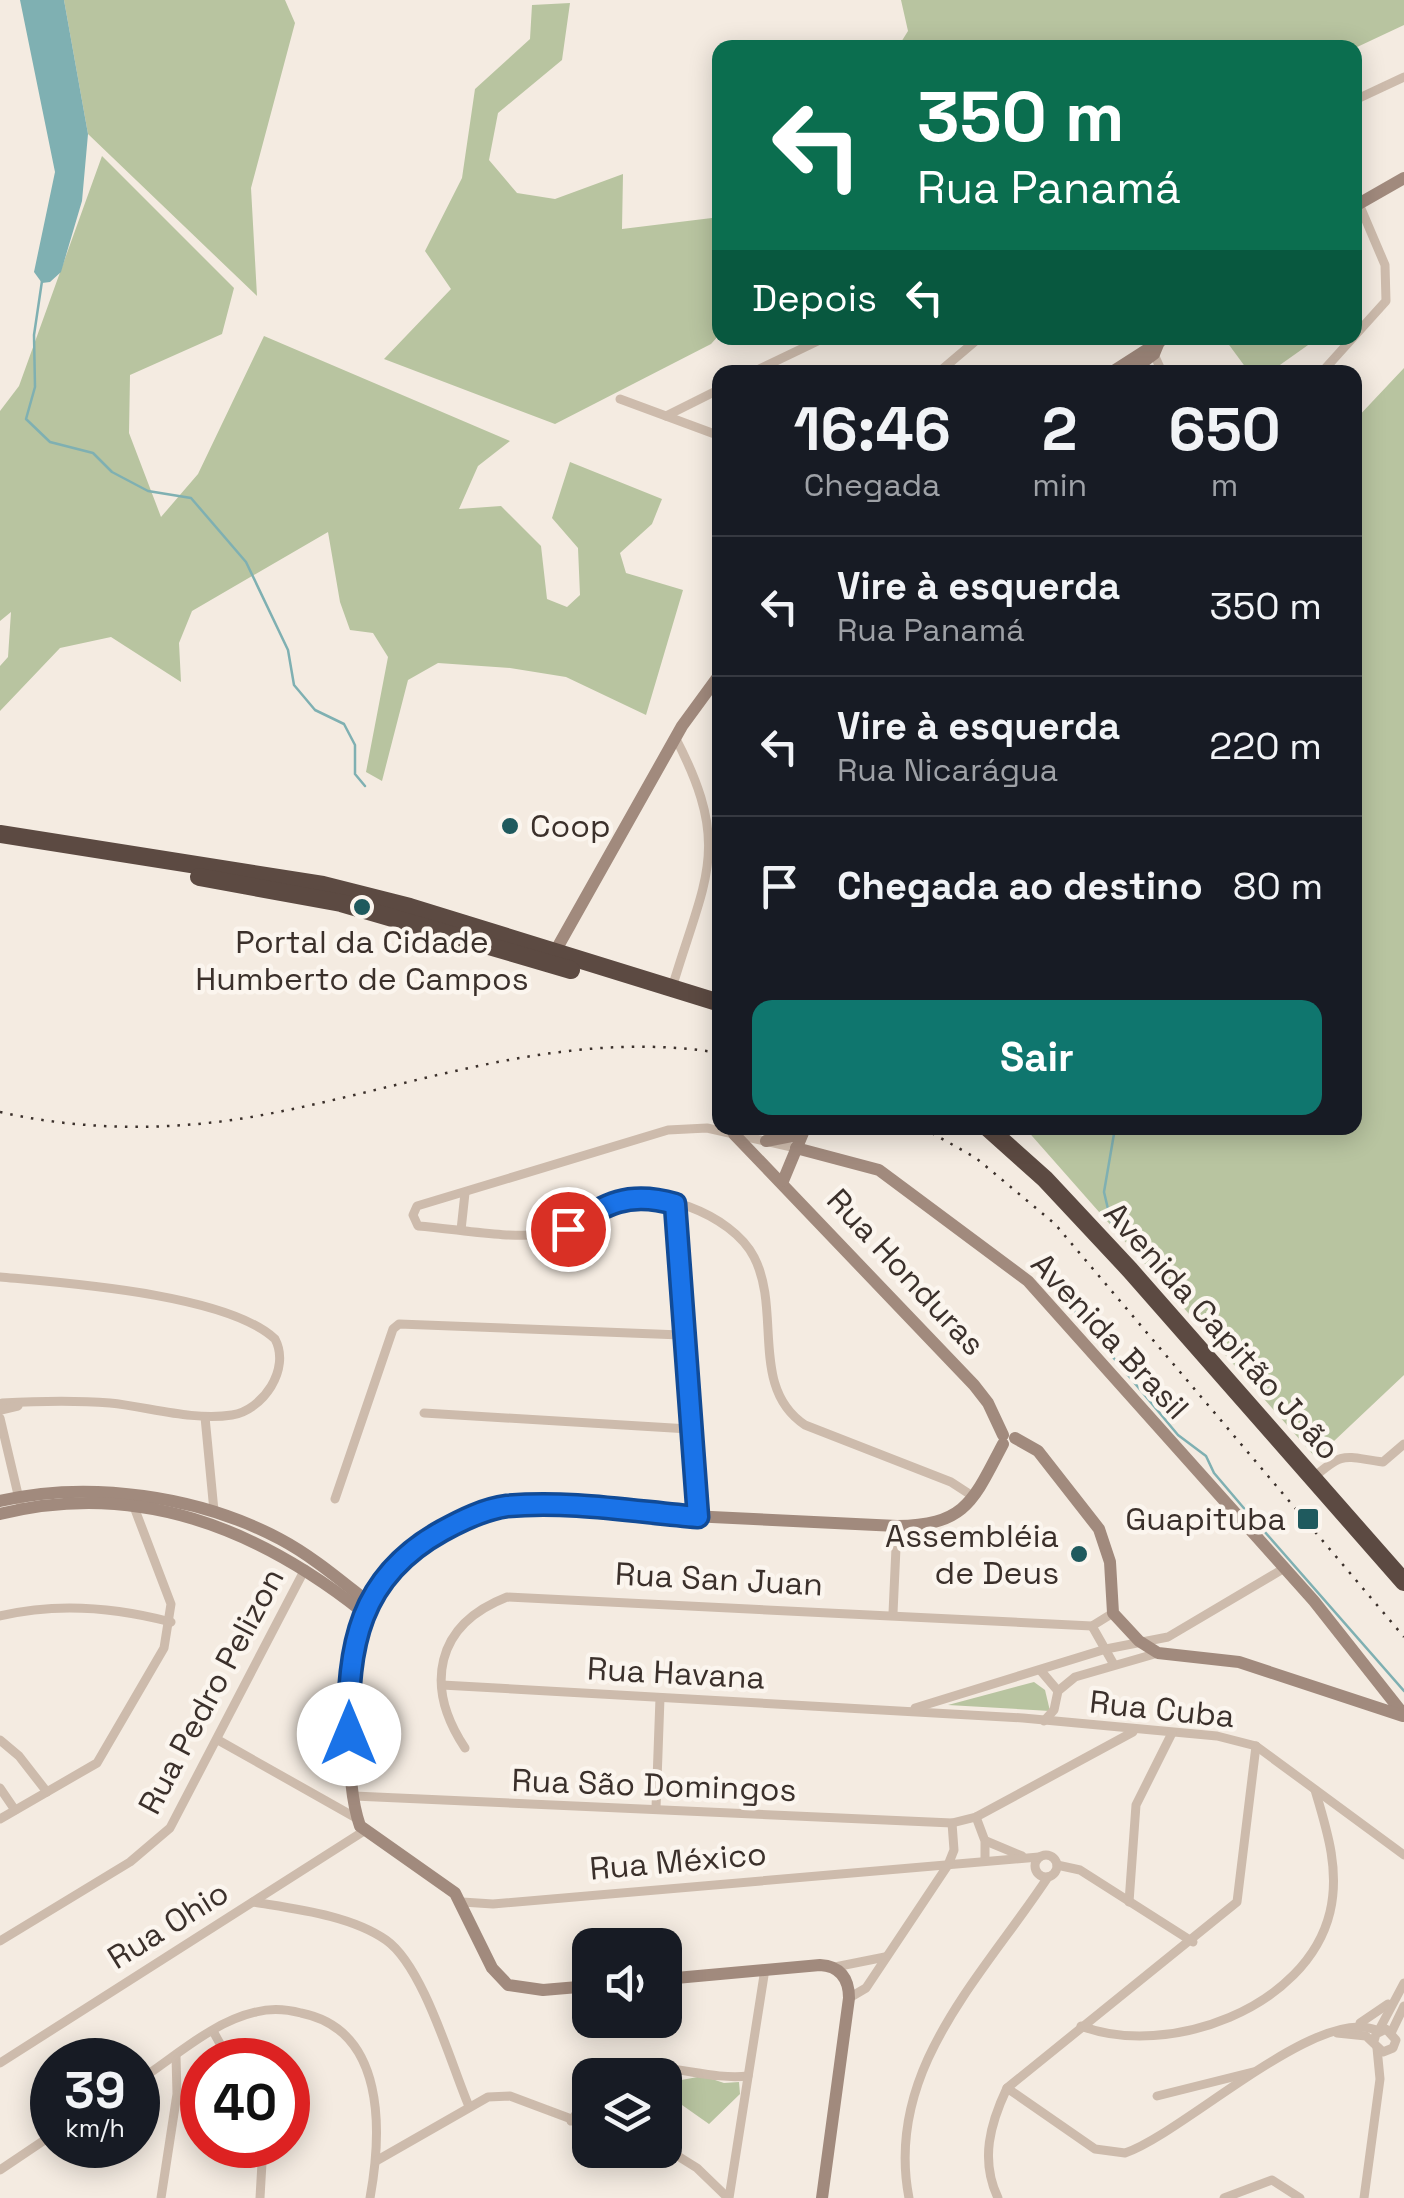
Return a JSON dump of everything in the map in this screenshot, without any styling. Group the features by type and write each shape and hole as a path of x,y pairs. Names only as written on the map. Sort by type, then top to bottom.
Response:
{"highway":[{"path":"0,834 39,846"},
{"path":"0,846 39,846 323,885 712,1011"},
{"path":"552,958 712,1000"},
{"name":"Avenida Capitão João","path":"995,1135 1082,1218 1404,1582"}],"main road":[{"path":"1362,202 1404,178"},
{"path":"1123,365 1156,345"},
{"path":"1137,365 1156,345"},
{"path":"552,958 675,737 712,688"},
{"path":"735,1135 782,1181"},
{"path":"766,1141 804,1136 830,1156"},
{"name":"Rua Honduras","path":"804,1136 782,1181 974,1385 1007,1439 1038,1451 1099,1529 1110,1562 1113,1613"},
{"name":"Avenida Brasil","path":"804,1136 830,1156 879,1170 902,1184 1028,1281 1284,1569 1404,1715"},
{"path":"572,1988 543,1990 508,1984 492,1968 462,1902 445,1885 364,1829 354,1796 349,1685 366,1607 410,1552 454,1524 493,1509 561,1507 897,1526 941,1522 962,1512 974,1497 1007,1439"},
{"path":"0,1514 20,1502 132,1496 214,1511 309,1563 366,1607"},
{"path":"0,1500 134,1507 214,1523 309,1563"},
{"path":"1113,1613 1138,1641 1158,1653 1239,1662 1404,1715"},
{"path":"1351,1699 1370,1692 1379,1682"},
{"path":"682,1978 765,1969 834,1967 848,1984 822,2198"}],"street":[{"path":"1362,97 1404,77"},
{"path":"1362,216 1385,266 1386,301 1362,328"},
{"path":"768,365 809,345"},
{"path":"947,365 971,345"},
{"path":"1328,365 1346,345"},
{"path":"666,416 712,393"},
{"path":"620,398 712,433"},
{"path":"672,988 712,844 707,809 675,737"},
{"path":"712,1131 689,1127 668,1130 418,1206 414,1224 542,1235 568,1229 619,1199 648,1196 724,1226 754,1256 764,1290 775,1391 789,1414 805,1425 951,1482 974,1497"},
{"path":"739,1135 766,1141"},
{"path":"461,1230 466,1192"},
{"path":"675,1204 698,1517"},
{"path":"0,1277 125,1288 244,1321 268,1333 280,1355 269,1390 247,1411 205,1417 106,1402 40,1402 0,1408 1,1435 20,1502"},
{"path":"335,1498 396,1326 442,1323 682,1336"},
{"path":"424,1413 690,1430"},
{"path":"205,1417 214,1511"},
{"path":"1313,1478 1344,1454 1383,1462 1404,1444"},
{"path":"0,1819 88,1770 107,1751 164,1648 171,1622 168,1590 134,1507"},
{"path":"893,1613 897,1526"},
{"name":"Rua Pedro Pelizon","path":"2,1937 153,1845 182,1812 309,1563"},
{"name":"Rua Havana","path":"909,1710 1106,1649 1168,1637 1284,1569"},
{"name":"Rua San Juan","path":"465,1748 450,1726 442,1662 459,1626 507,1597 893,1613 1092,1626"},
{"path":"0,1616 64,1607 102,1607 171,1622"},
{"path":"1113,1613 1092,1626 1113,1663"},
{"path":"1044,1720 1054,1710 1058,1691 1075,1677 1158,1653"},
{"path":"1040,1671 1058,1691"},
{"name":"Rua Havana","path":"442,1686 1044,1720"},
{"path":"656,1808 660,1698"},
{"path":"1054,1710 1062,1723"},
{"name":"Rua Cuba","path":"1044,1720 1216,1736 1256,1746"},
{"name":"Rua São Domingos","path":"354,1796 952,1823 976,1817 1136,1730"},
{"path":"1128,1902 1136,1805 1172,1733"},
{"path":"0,1740 47,1792"},
{"path":"218,1740 364,1829"},
{"path":"1256,1746 1404,1855"},
{"path":"998,2198 987,2154 996,2112 1007,2088 1229,1912 1240,1893 1256,1746"},
{"path":"0,1788 15,1810"},
{"path":"1082,2026 1131,2037 1209,2026 1229,2018 1289,1977 1321,1937 1334,1886 1326,1826 1314,1789"},
{"path":"976,1817 985,1840 986,1861"},
{"path":"849,1998 866,1988 948,1866 954,1850 952,1823"},
{"name":"Rua Ohio","path":"0,2063 364,1829"},
{"path":"985,1840 1024,1857"},
{"path":"1037,1893 1039,1857 1050,1856 1057,1865 1080,1870 1192,1942"},
{"name":"Rua México","path":"462,1902 493,1904 1039,1857"},
{"name":"Rua México","path":"1011,1859 1048,1877"},
{"path":"909,2198 902,2141 920,2069 1057,1865"},
{"path":"253,1902 371,1931 396,1948 416,1983 468,2104"},
{"path":"834,1967 885,1958"},
{"path":"728,2198 765,1969"},
{"path":"1364,2198 1380,2079 1377,2038 1404,1983"},
{"path":"1007,2088 1095,2149 1117,2154 1142,2146 1256,2071 1329,2034 1357,2025 1394,1999"},
{"path":"1380,2079 1397,2044 1404,2006"},
{"path":"160,2067 213,2030 243,2016 274,2009 311,2014 342,2032 364,2061 371,2080 376,2161 370,2198"},
{"path":"1357,2025 1377,2038 1397,2044"},
{"path":"213,2030 218,2038"},
{"path":"1329,2034 1356,2033 1397,2044"},
{"path":"161,2198 177,2094 176,2056"},
{"path":"164,2064 177,2094"},
{"path":"682,2069 720,2078 748,2076"},
{"path":"1157,2096 1256,2071"},
{"path":"376,2161 468,2104 510,2096 571,2121"},
{"path":"0,2170 30,2150"},
{"path":"682,2159 728,2198"},
{"path":"260,2198 262,2168"},
{"path":"1224,2198 1272,2180 1300,2198"}],"green space":[{"path":"64,0 285,0 295,23 251,188 257,296 88,134"},
{"path":"901,0 1404,0 1404,25 1362,45 1362,40 902,40 908,31"},
{"path":"570,3 562,60 498,113 489,160 517,193 555,199 623,174 622,229 712,218 712,343 555,424 384,359 451,289 425,251 462,178 475,89 530,39 532,5"},
{"path":"102,156 234,288 222,334 130,375 129,433 161,517 198,474 264,336 510,441 478,466 459,509 501,506 541,546 547,599 567,607 580,595 578,548 552,518 570,462 662,499 652,524 620,553 626,573 683,590 646,715 566,677 438,663 408,680 382,781 366,772 388,657 373,633 350,630 340,602 328,532 192,611 179,643 181,682 111,637 60,648 0,711 0,666 8,657 11,612 0,621 0,411 19,386"},
{"path":"1229,345 1308,345 1280,365 1244,365"},
{"path":"1404,368 1404,1375 1316,1458 1031,1135 1362,1135 1362,413"},
{"path":"1034,1682 1045,1690 1050,1711 948,1705"},
{"path":"703,2076 724,2083 739,2082 740,2094 709,2124 682,2105 682,2080"}],"water":[{"path":"20,0 64,0 88,134 82,201 61,272 50,282 42,283 34,272 55,172"}],"waterway":[{"path":"42,281 34,335 35,387 26,419 50,442 93,453 112,472 148,491 191,498 246,562 288,650 294,685 315,710 344,724 355,745 355,774 365,786"},
{"path":"1112,1226 1104,1192 1114,1135"},
{"path":"1067,1302 1178,1435 1206,1456 1214,1473 1248,1513"},
{"path":"1264,1531 1404,1691"}],"railway":[{"path":"0,1112 96,1126 193,1124 257,1116 544,1054 661,1047 712,1052"},
{"path":"935,1135 976,1158 1055,1224 1404,1637"}],"place":[{"name":"Coop","path":"510,826"},
{"name":"Portal da Cidade Humberto de Campos","path":"362,907"},
{"name":"Guapituba","path":"1308,1519"},
{"name":"Assembléia de Deus","path":"1079,1554"}],"route":[{"path":"349,1734 352,1654 363,1612 387,1574 434,1535 470,1516 505,1506 698,1517 675,1204 648,1196 619,1199 604,1204 568,1229"}]}
